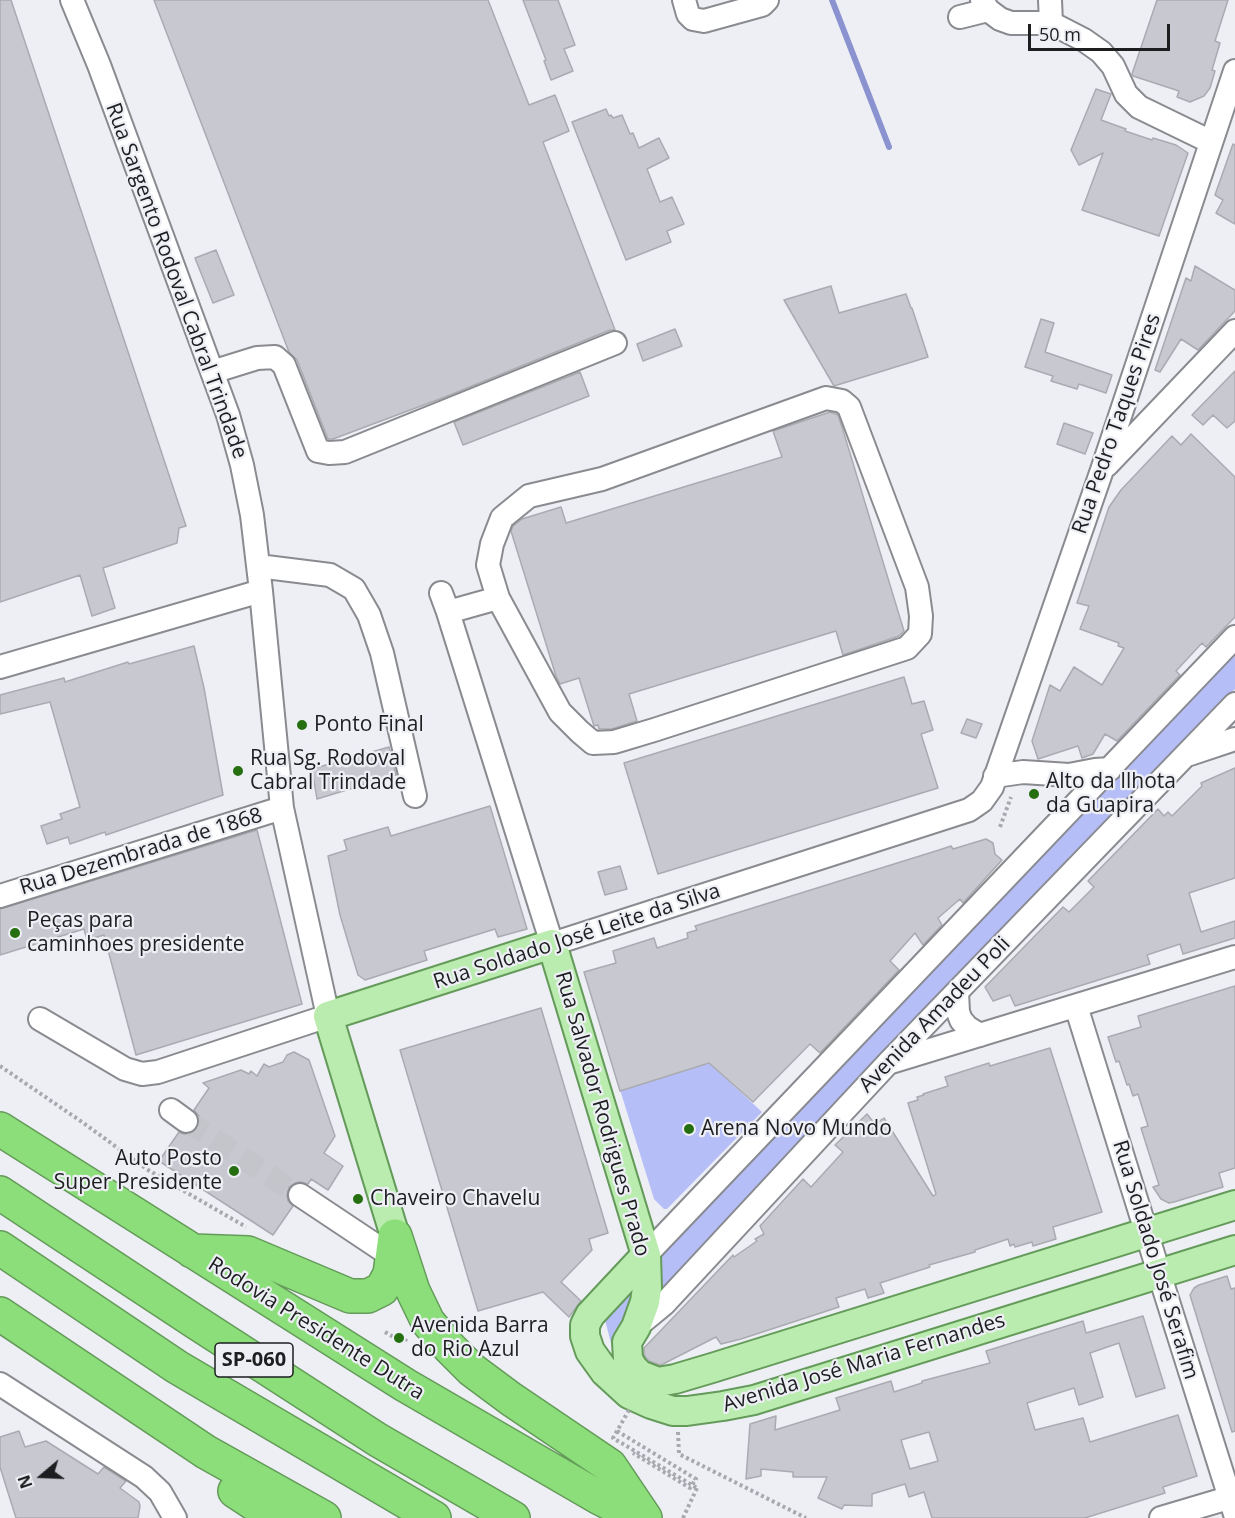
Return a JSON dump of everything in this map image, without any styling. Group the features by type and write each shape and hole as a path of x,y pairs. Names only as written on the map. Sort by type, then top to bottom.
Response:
{"highway":[{"name":"Rodovia Presidente Dutra","path":"0,1129 405,1385 598,1497 639,1518"},
{"name":"SP-060","path":"0,1193 368,1433 513,1518"},
{"path":"191,1251 248,1253 350,1296 368,1296 382,1288 390,1274 394,1246"},
{"path":"394,1246 429,1322 450,1348 472,1370 511,1399 610,1466 645,1518"},
{"name":"SP-060","path":"0,1248 177,1367 434,1518"},
{"path":"0,1314 206,1452 324,1518"},
{"path":"206,1452 221,1479 276,1518"}],"main road":[{"name":"Rua Soldado José Leite da Silva","path":"328,1016 552,944"},
{"name":"Rua Salvador Rodrigues Prado","path":"552,944 646,1255 646,1295 636,1327"},
{"name":"Rua Sargento Rodoval Cabral Trindade","path":"328,1016 394,1246"},
{"name":"Avenida José Maria Fernandes","path":"636,1327 627,1342 628,1359 633,1368 640,1375 657,1382 675,1379 1235,1205"},
{"name":"Avenida José Maria Fernandes","path":"646,1255 590,1315 585,1325 585,1336 590,1352 605,1372 629,1394 673,1411 687,1411 754,1400 1235,1250"},
{"path":"712,1368 723,1406"}],"street":[{"name":"Rua Sargento Rodoval Cabral Trindade","path":"72,0 99,66 228,415 242,465 252,515 261,591 282,808 328,1016"},
{"path":"684,0 688,14 693,19 704,21 762,5 767,0"},
{"path":"1050,0 1051,23"},
{"path":"960,17 985,5 1000,19 1011,23 1051,23 1084,40 1101,52 1113,66 1126,94 1139,107 1211,142"},
{"name":"Rua Pedro Taques Pires","path":"995,776 1102,471 1235,71"},
{"path":"1102,471 1235,331"},
{"path":"212,372 257,358 275,357 284,365 318,451 345,452 615,343"},
{"path":"826,398 842,401 849,407 917,587 921,616 920,634 907,648 654,730 614,742 593,743 560,712 498,598 488,565 492,544 502,518 530,496 602,479 826,398"},
{"path":"258,566 330,575 354,589 369,615 382,653 414,796"},
{"path":"0,667 261,591"},
{"name":"Rua Salvador Rodrigues Prado","path":"498,598 445,602 552,944"},
{"name":"Avenida Amadeu Poli","path":"646,1255 1235,637"},
{"name":"Avenida Amadeu Poli","path":"636,1327 664,1304 889,1062 1235,704"},
{"path":"1186,755 1235,739"},
{"path":"995,776 1023,772 1069,775 1110,769"},
{"name":"Rua Soldado José Leite da Silva","path":"552,944 969,810 982,801 992,787 995,776"},
{"name":"Rua Dezembrada de 1868","path":"0,896 282,808"},
{"path":"889,1062 1235,957"},
{"path":"957,992 958,1012 961,1020 980,1035"},
{"name":"Rua Soldado José Serafim","path":"1076,1006 1233,1503"},
{"name":"Rua Soldado José Leite da Silva","path":"40,1019 125,1069 142,1074 158,1072 328,1016"},
{"path":"300,1195 394,1246"},
{"path":"0,1384 144,1478 160,1492 175,1518"},
{"path":"1161,1518 1233,1503"}],"path":[{"path":"1000,827 1014,789"},
{"path":"0,1066 148,1170 247,1228"},
{"path":"385,1332 404,1343 410,1333"},
{"path":"629,1410 613,1438 697,1488 682,1518"},
{"path":"678,1432 679,1454 806,1518"}],"shaded area":[{"path":"1235,647 1235,689 659,1297 662,1253"},
{"name":"Arena Novo Mundo","path":"706,1060 762,1112 667,1209 664,1209 654,1199 617,1080"},
{"path":"642,1280 621,1327 613,1351 605,1320"}],"building":[{"path":"0,0 11,0 186,526 179,528 177,543 103,568 115,608 92,616 80,575 0,602"},
{"path":"154,0 488,0 529,105 555,95 569,131 543,142 615,330 610,330 445,397 328,439 297,360 289,352"},
{"path":"523,0 558,0 575,45 564,49 573,71 551,80 544,61 546,60"},
{"path":"1157,0 1228,0 1215,41 1220,43 1212,70 1215,71 1210,88 1204,96 1190,102 1177,97 1179,91 1132,74"},
{"path":"1096,89 1111,94 1101,120 1152,140 1153,138 1176,145 1188,153 1159,236 1082,210 1103,153 1079,165 1071,150"},
{"path":"606,109 609,116 613,118 622,115 639,148 659,138 669,158 647,169 660,202 672,197 684,224 667,231 671,242 626,260 572,122"},
{"path":"1233,144 1235,145 1235,224 1216,213 1223,200 1215,195"},
{"path":"216,250 234,295 213,303 195,258"},
{"path":"1195,266 1235,290 1235,311 1198,350 1181,339 1160,372 1155,370 1186,278 1191,281"},
{"path":"831,286 839,313 906,294 928,357 834,386 784,300"},
{"path":"1041,319 1054,323 1045,352 1112,375 1106,393 1079,384 1077,389 1051,381 1053,376 1025,367"},
{"path":"675,329 682,346 643,361 637,344"},
{"path":"1235,371 1235,421 1227,428 1213,415 1203,425 1192,415"},
{"path":"580,372 589,396 463,445 454,422"},
{"path":"830,412 838,415 904,631 899,636 843,655 836,631 629,694 637,721 612,729 599,729 598,725 594,726 579,678 560,684 556,676 511,531 513,526 522,519 561,507 566,523 782,457 773,431"},
{"path":"1064,423 1093,433 1085,454 1057,444"},
{"path":"1191,434 1235,477 1235,617 1206,647 1202,643 1176,671 1180,675 1117,741 1105,734 1093,754 1082,758 1078,746 1038,759 1032,741 1050,685 1060,691 1074,667 1102,685 1124,648 1118,646 1119,643 1080,629 1089,606 1077,603 1109,507 1121,490 1172,436 1181,445"},
{"path":"194,646 223,795 106,835 105,832 70,844 68,837 47,844 41,826 62,819 60,814 80,807 50,702 0,714 0,695 64,678 65,682 128,662 129,664"},
{"path":"904,677 912,704 924,701 933,730 921,734 938,788 658,874 624,763"},
{"path":"967,719 982,724 976,738 961,733"},
{"path":"389,747 396,775 317,799 312,769"},
{"path":"1235,768 1235,878 1189,893 1201,932 1235,921 1235,938 1183,954 1180,944 1147,955 1150,964 1015,1006 1010,995 993,1001 985,987 1063,907 1069,912 1094,887 1088,881 1158,809 1164,816 1168,812 1172,816 1202,786 1201,783"},
{"path":"490,806 527,929 498,937 495,929 424,951 427,960 365,980 358,975 340,915 328,856 347,850 344,840 388,827 391,836"},
{"path":"257,830 302,1004 136,1055 104,935 87,940 84,929 0,955 0,909"},
{"path":"986,839 993,843 995,854 1002,860 963,903 960,899 938,918 942,925 923,945 915,933 890,961 899,970 820,1053 810,1044 753,1102 709,1063 620,1091 584,972 616,963 613,951 654,938 657,948 688,938 687,933 697,930 695,926 951,846 953,849"},
{"path":"620,866 627,889 605,895 598,872"},
{"path":"1235,986 1235,1168 1219,1173 1223,1187 1169,1203 1161,1199 1153,1187 1159,1185 1141,1128 1148,1126 1138,1094 1133,1096 1129,1084 1127,1085 1108,1037 1141,1027 1138,1016"},
{"path":"541,1008 608,1233 589,1239 592,1250 561,1282 581,1301 569,1317 543,1292 478,1311 400,1050"},
{"path":"1050,1048 1102,1212 1053,1227 1056,1239 1033,1246 1032,1242 1015,1247 1014,1244 1010,1246 1008,1239 880,1283 884,1293 868,1298 865,1289 836,1298 839,1307 721,1344 716,1337 660,1365 646,1358 644,1348 733,1255 734,1257 764,1234 760,1226 803,1179 811,1187 843,1152 835,1145 867,1114 875,1124 884,1118 933,1196 936,1194 908,1103 918,1100 917,1097 923,1094 948,1086 945,1077"},
{"path":"294,1052 309,1060 335,1136 324,1153 343,1166 328,1190 311,1179 308,1184 300,1182 289,1187 288,1201 293,1206 273,1235 159,1161 179,1132 191,1134 197,1128 199,1116 194,1110 209,1088 203,1083 241,1070 249,1074 251,1071 257,1076 264,1064 269,1067 283,1062 287,1055"},
{"path":"1227,1276 1231,1289 1235,1288 1235,1431 1232,1432 1190,1295 1199,1285"},
{"path":"1143,1316 1165,1388 1136,1397 1119,1343 1090,1353 1103,1397 1079,1405 1074,1388 1027,1403 1035,1430 1083,1418 1090,1442 1178,1415 1197,1476 1163,1487 1165,1493 1085,1518 932,1518 924,1492 909,1497 905,1484 872,1494 872,1506 844,1505 842,1509 818,1498 827,1477 793,1477 793,1472 761,1469 761,1476 746,1479 750,1424 776,1416 775,1430 840,1410 836,1398 891,1381 894,1392 922,1383 922,1381 990,1363 986,1351 1083,1321 1086,1333","holes":["929,1432 938,1461 910,1469 901,1440"]},
{"path":"19,1431 25,1447 46,1441 98,1474 104,1467 126,1481 120,1488 139,1502 138,1518 16,1518 0,1467 0,1437"}],"waterway":[{"path":"832,0 889,147"}],"tunnel":[{"path":"186,1121 300,1195"}],"place":[{"name":"Ponto Final","path":"302,725"},
{"name":"Rua Sg. Rodoval Cabral Trindade","path":"238,771"},
{"name":"Alto da Ilhota da Guapira","path":"1034,794"},
{"name":"Peças para caminhoes presidente","path":"15,933"},
{"name":"Arena Novo Mundo","path":"689,1129"},
{"name":"Auto Posto Super Presidente","path":"234,1171"},
{"name":"Chaveiro Chavelu","path":"358,1199"},
{"name":"Avenida Barra do Rio Azul","path":"399,1338"}]}
